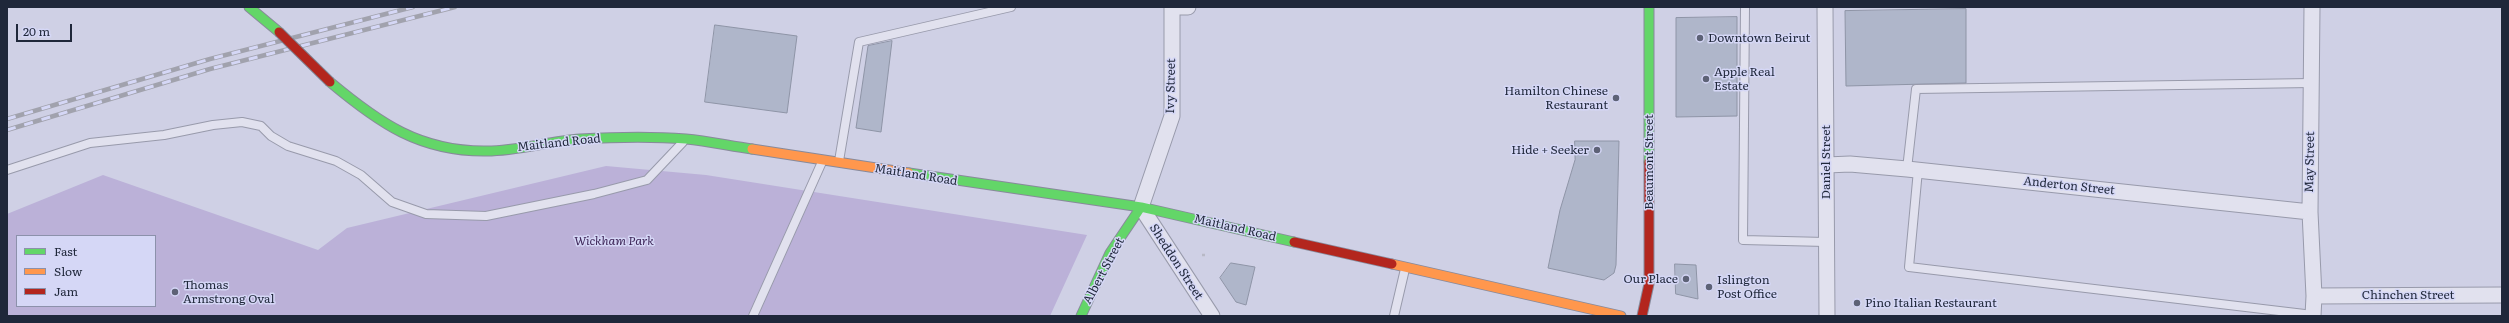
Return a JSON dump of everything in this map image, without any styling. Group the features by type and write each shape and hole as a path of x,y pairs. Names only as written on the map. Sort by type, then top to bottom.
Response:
{"main road":[{"name":"Maitland Road","path":"248,7 279,32 330,82 367,112 392,129 420,141 449,148 487,151 579,139 686,139 1141,207 1620,316"},
{"name":"Beaumont Street","path":"1642,316 1649,284 1649,7"},
{"name":"Albert Street","path":"1081,316 1110,253 1141,207"}],"street":[{"path":"1172,7 1188,7"},
{"name":"Ivy Street","path":"1141,207 1157,164 1172,116 1172,7"},
{"name":"Daniel Street","path":"1825,7 1827,316"},
{"name":"May Street","path":"2312,7 2310,212 2314,296 2313,316"},
{"name":"Anderton Street","path":"1827,165 1850,164 1912,169 2310,212"},
{"name":"Sheddon Street","path":"1141,207 1212,316"},
{"name":"Chinchen Street","path":"2314,296 2502,295"}],"lane":[{"path":"839,163 860,42 1011,7"},
{"path":"1745,7 1743,240 1826,242"},
{"path":"2311,82 1916,90 1909,267 2313,316"},
{"path":"7,170 90,143 164,135 213,125 242,122 261,126 271,136 288,146 336,161 361,175 392,202 426,214 486,216 594,194 647,180 686,139"},
{"path":"753,316 822,160"},
{"path":"1394,316 1405,266"}],"path":[{"path":"1202,255 1207,255"}],"green space":[{"name":"Wickham Park","path":"606,166 706,175 1087,235 1050,316 7,316 7,214 103,175 318,250 347,228"}],"building":[{"path":"1966,9 1966,83 1846,86 1845,11"},
{"path":"1737,17 1737,116 1676,117 1676,18"},
{"path":"715,25 797,36 787,113 705,102"},
{"path":"892,41 881,132 856,128 868,46"},
{"path":"1575,141 1619,141 1616,265 1614,273 1604,280 1548,268 1560,210 1575,160"},
{"path":"1231,263 1255,267 1246,305 1236,302 1220,278"},
{"name":"Our Place","path":"1675,264 1696,265 1698,299 1676,294"}],"railway":[{"path":"7,119 210,59 413,7"},
{"path":"7,130 210,69 455,7"}],"traffic: fast":[{"path":"249,7 279,32"},
{"path":"1649,7 1649,162"},
{"path":"330,82 366,110 402,132 441,146 463,150 499,151 568,140 633,137 686,139 752,149"},
{"path":"909,173 1141,207 1294,242"},
{"path":"1081,316 1110,253 1141,207"}],"traffic: slow":[{"path":"752,149 909,173"},
{"path":"1392,264 1621,316"}],"traffic: jam":[{"path":"279,32 330,82"},
{"path":"1642,316 1649,284 1649,162"},
{"path":"1294,242 1392,264"}],"place":[{"name":"Downtown Beirut","path":"1700,38"},
{"name":"Apple Real Estate","path":"1706,79"},
{"name":"Hamilton Chinese Restaurant","path":"1616,98"},
{"name":"Hide + Seeker","path":"1597,150"},
{"name":"Our Place","path":"1686,279"},
{"name":"Islington Post Office","path":"1709,287"},
{"name":"Thomas Armstrong Oval","path":"175,292"},
{"name":"Pino Italian Restaurant","path":"1857,303"}]}
